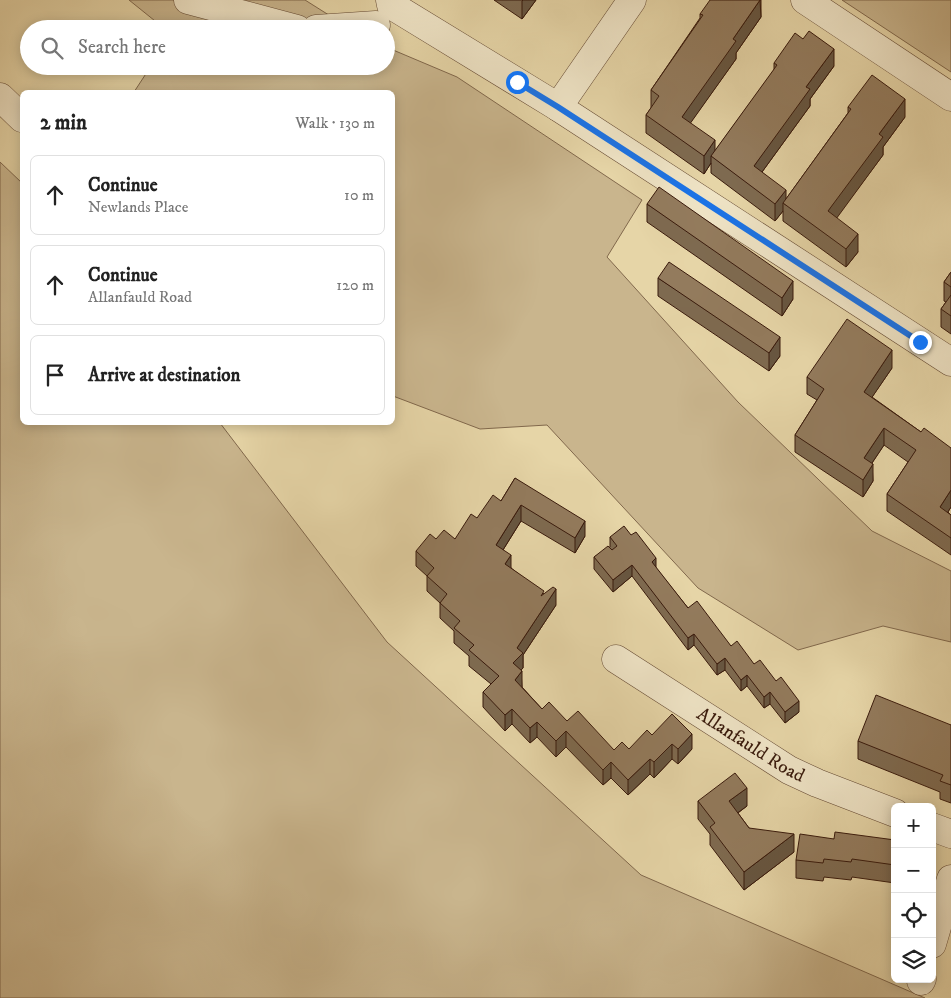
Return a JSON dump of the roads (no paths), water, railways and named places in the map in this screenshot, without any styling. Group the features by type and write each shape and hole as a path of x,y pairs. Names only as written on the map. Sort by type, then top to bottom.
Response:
{"street":[{"path":"188,0 264,20"},
{"path":"390,0 391,5 558,107 951,362"},
{"path":"558,107 632,0"},
{"path":"805,0 951,97"},
{"path":"0,97 20,116"},
{"name":"Allanfauld Road","path":"616,659 790,770 817,784 891,812"},
{"path":"936,828 951,834"},
{"path":"934,938 951,879"}]}
